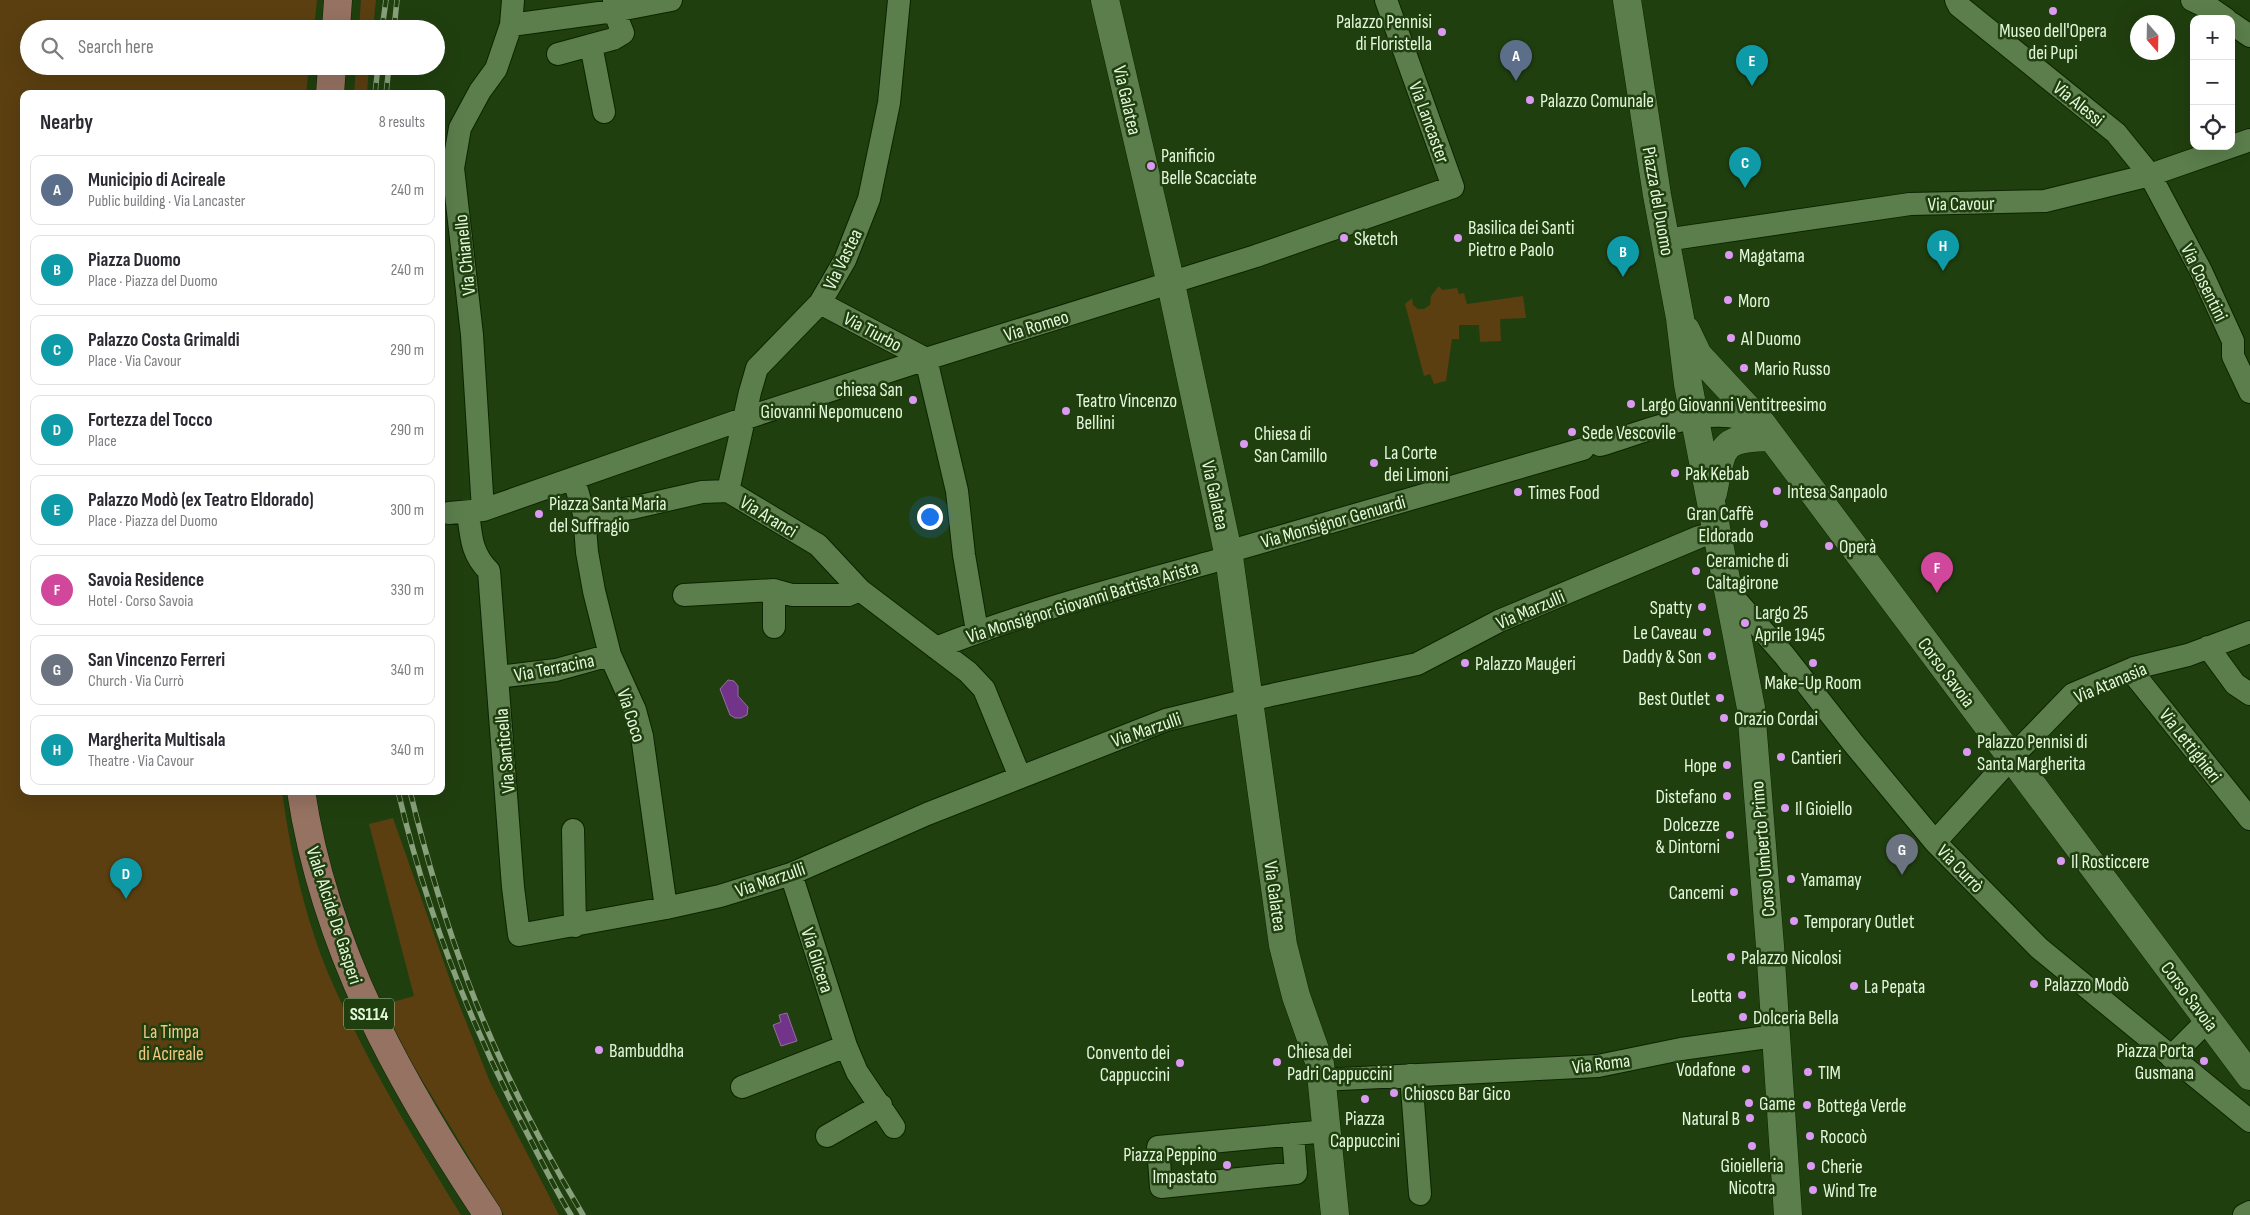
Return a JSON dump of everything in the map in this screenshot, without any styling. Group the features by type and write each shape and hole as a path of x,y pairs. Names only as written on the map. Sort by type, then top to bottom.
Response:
{"main road":[{"path":"337,20 338,0"},
{"path":"330,90 331,75"},
{"name":"Viale Alcide De Gasperi","path":"303,795 313,852 322,887 340,943 364,1004 391,1058 458,1170 488,1215"}],"street":[{"name":"Via Chianello","path":"485,568 478,560 472,546 470,507 472,335 453,168 460,128 480,91 496,69 511,25 513,0"},
{"path":"511,25 614,6 671,0"},
{"name":"Via Vastea","path":"728,491 743,419 757,368 820,303 846,260 869,199 890,103 899,0"},
{"name":"Via Galatea","path":"1105,0 1171,284 1229,556 1283,946 1296,996 1320,1064 1334,1207"},
{"name":"Via Lancaster","path":"1386,0 1453,187"},
{"name":"Piazza del Duomo","path":"1627,0 1665,240 1680,318"},
{"name":"Via Alessi","path":"1956,0 1959,6 2116,133 2150,175"},
{"path":"2192,0 2220,15"},
{"path":"558,54 613,39 623,33 614,6"},
{"path":"2235,26 2250,36"},
{"path":"591,45 604,112"},
{"name":"Via Cavour","path":"1665,240 1910,204 2045,201 2150,175 2250,140"},
{"name":"Via Cosentini","path":"2150,175 2205,280 2233,341 2233,356 2250,392"},
{"name":"Via Romeo","path":"470,507 574,480 743,419 926,359 1171,284 1453,187"},
{"name":"Via Tiurbo","path":"820,303 926,359"},
{"name":"Corso Umberto Primo","path":"1680,318 1694,419 1751,708 1770,946 1788,1215"},
{"name":"Corso Savoia","path":"1680,318 1698,354 1766,431 2250,1076"},
{"path":"926,359 957,491 964,555 977,631"},
{"name":"Via Monsignor Genuardi","path":"1229,556 1234,550 1694,419 1725,416 1766,431"},
{"path":"1709,494 1725,448 1740,438 1766,431"},
{"name":"Via Coco","path":"574,480 585,520 587,552 594,591 610,655 635,710 642,736 666,908"},
{"name":"Via Aranci","path":"585,520 628,508 702,492 728,491 818,545 860,590 968,672 984,689 1020,777"},
{"name":"Via Marzulli","path":"519,935 575,926 720,896 791,874 928,814 1166,720 1248,700 1417,664 1499,621 1699,537 1716,532"},
{"name":"Via Monsignor Giovanni Battista Arista","path":"936,648 977,631 1132,582 1229,556"},
{"name":"Via Santicella","path":"485,568 489,571 513,887 519,935"},
{"path":"684,595 774,590 792,594 848,595 860,590"},
{"path":"774,590 774,627"},
{"name":"Via Currò","path":"1728,591 1935,842 2039,948 2250,1121"},
{"name":"Via Atanasia","path":"1935,842 2011,758 2073,694 2134,668 2188,655 2250,632"},
{"path":"2208,647 2234,684 2250,694"},
{"name":"Via Terracina","path":"498,677 556,670 610,655"},
{"name":"Via Lettighieri","path":"2134,668 2137,678 2250,819"},
{"path":"573,830 575,926"},
{"name":"Via Glicera","path":"791,874 846,1046 857,1072 894,1127"},
{"path":"2171,1057 2208,1020"},
{"name":"Via Roma","path":"1321,1080 1598,1066 1681,1050 1775,1036"},
{"path":"742,1087 846,1046"},
{"path":"1418,1075 1420,1194"},
{"path":"827,1136 880,1105"},
{"path":"1293,1134 1296,1173 1162,1187 1158,1147 1293,1134 1327,1131"},
{"path":"2244,1215 2250,1212"}],"green space":[{"name":"La Timpa di Acireale","path":"0,0 317,0 315,20 20,20 20,75 308,75 306,90 20,90 20,795 283,795 301,892 316,941 335,989 378,1076 461,1215 0,1215"},
{"path":"361,0 376,0 374,20 360,20"},
{"path":"355,75 368,75 367,90 354,90"},
{"path":"1439,286 1442,290 1457,288 1459,294 1464,293 1467,304 1523,296 1526,318 1500,319 1501,341 1480,342 1479,325 1459,325 1459,339 1452,339 1446,381 1434,384 1430,374 1424,376 1405,304 1412,298 1413,305 1418,309 1424,309 1430,305 1431,296"},
{"path":"393,818 455,994 490,1082 559,1215 504,1215 413,1065 382,1005 414,996 369,824"}],"shaded area":[{"path":"728,680 734,681 738,686 738,696 748,707 747,715 741,718 735,718 730,715 720,689"},
{"path":"787,1013 797,1041 781,1046 773,1025 781,1022 779,1015"}],"railway":[{"path":"383,20 386,0"},
{"path":"395,20 397,0"},
{"path":"375,90 377,75"},
{"path":"386,90 388,75"},
{"path":"399,795 409,836 436,924 469,1010 507,1094 571,1215"},
{"path":"411,795 445,915 482,1017 522,1104 551,1160 583,1215"}],"place":[{"name":"Museo dell'Opera dei Pupi","path":"2053,11"},
{"name":"Palazzo Pennisi di Floristella","path":"1442,32"},
{"name":"Municipio di Acireale","path":"1516,81"},
{"name":"Palazzo Modò (ex Teatro Eldorado)","path":"1752,86"},
{"name":"Palazzo Comunale","path":"1530,100"},
{"name":"Panificio Belle Scacciate","path":"1151,166"},
{"name":"Palazzo Costa Grimaldi","path":"1745,188"},
{"name":"Sketch","path":"1344,238"},
{"name":"Basilica dei Santi Pietro e Paolo","path":"1458,238"},
{"name":"Magatama","path":"1729,255"},
{"name":"Margherita Multisala","path":"1943,271"},
{"name":"Piazza Duomo","path":"1623,277"},
{"name":"Moro","path":"1728,300"},
{"name":"Al Duomo","path":"1731,338"},
{"name":"Mario Russo","path":"1744,368"},
{"name":"chiesa San Giovanni Nepomuceno","path":"913,400"},
{"name":"Largo Giovanni Ventitreesimo","path":"1631,404"},
{"name":"Teatro Vincenzo Bellini","path":"1066,411"},
{"name":"Sede Vescovile","path":"1572,432"},
{"name":"Chiesa di San Camillo","path":"1244,444"},
{"name":"La Corte dei Limoni","path":"1374,463"},
{"name":"Pak Kebab","path":"1675,473"},
{"name":"Intesa Sanpaolo","path":"1777,491"},
{"name":"Times Food","path":"1518,492"},
{"name":"Piazza Santa Maria del Suffragio","path":"539,514"},
{"name":"Gran Caffè Eldorado","path":"1764,524"},
{"name":"Operà","path":"1829,546"},
{"name":"Ceramiche di Caltagirone","path":"1696,571"},
{"name":"Savoia Residence","path":"1937,593"},
{"name":"Spatty","path":"1702,607"},
{"name":"Largo 25 Aprile 1945","path":"1745,623"},
{"name":"Le Caveau","path":"1707,632"},
{"name":"Daddy & Son","path":"1712,656"},
{"name":"Palazzo Maugeri","path":"1465,663"},
{"name":"Make-Up Room","path":"1813,663"},
{"name":"Best Outlet","path":"1720,698"},
{"name":"Orazio Cordai","path":"1724,718"},
{"name":"Palazzo Pennisi di Santa Margherita","path":"1967,752"},
{"name":"Cantieri","path":"1781,757"},
{"name":"Hope","path":"1727,765"},
{"name":"Distefano","path":"1727,796"},
{"name":"Il Gioiello","path":"1785,808"},
{"name":"Dolcezze & Dintorni","path":"1730,835"},
{"name":"Il Rosticcere","path":"2061,861"},
{"name":"San Vincenzo Ferreri","path":"1902,875"},
{"name":"Yamamay","path":"1791,879"},
{"name":"Cancemi","path":"1734,892"},
{"name":"Fortezza del Tocco","path":"126,899"},
{"name":"Temporary Outlet","path":"1794,921"},
{"name":"Palazzo Nicolosi","path":"1731,957"},
{"name":"Palazzo Modò","path":"2034,984"},
{"name":"La Pepata","path":"1854,986"},
{"name":"Leotta","path":"1742,995"},
{"name":"Dolceria Bella","path":"1743,1017"},
{"name":"Bambuddha","path":"599,1050"},
{"name":"Piazza Porta Gusmana","path":"2204,1061"},
{"name":"Chiesa dei Padri Cappuccini","path":"1277,1062"},
{"name":"Convento dei Cappuccini","path":"1180,1063"},
{"name":"Vodafone","path":"1746,1069"},
{"name":"TIM","path":"1808,1072"},
{"name":"Chiosco Bar Gico","path":"1394,1093"},
{"name":"Piazza Cappuccini","path":"1365,1099"},
{"name":"Game","path":"1749,1103"},
{"name":"Bottega Verde","path":"1807,1105"},
{"name":"Natural B","path":"1750,1118"},
{"name":"Rococò","path":"1810,1136"},
{"name":"Gioielleria Nicotra","path":"1752,1146"},
{"name":"Piazza Peppino Impastato","path":"1227,1165"},
{"name":"Cherie","path":"1811,1166"},
{"name":"Wind Tre","path":"1813,1190"}]}
